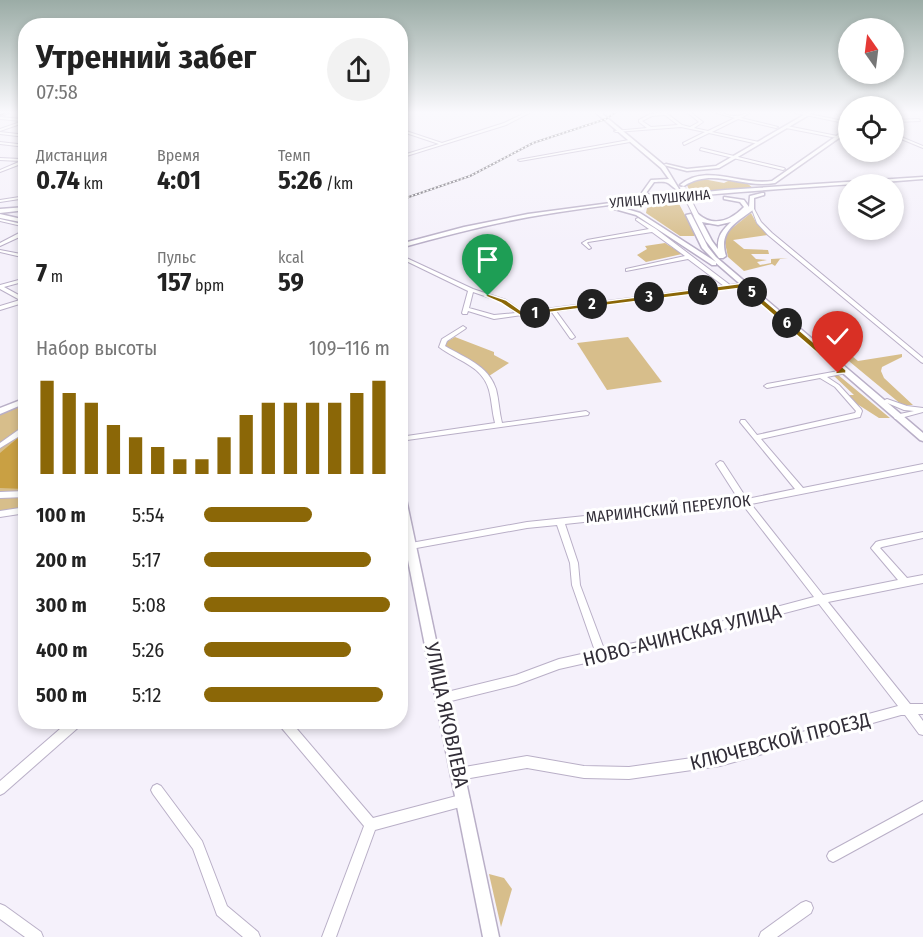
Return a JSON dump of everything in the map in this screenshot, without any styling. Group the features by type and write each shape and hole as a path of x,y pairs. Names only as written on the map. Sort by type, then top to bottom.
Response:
{"main road":[{"path":"649,156 666,168 715,251 732,269 887,400 923,438"},
{"path":"616,203 634,196 648,180 666,168 687,170 717,167 737,156"},
{"path":"747,182 772,182 810,156"},
{"path":"717,167 716,172 757,187 752,192"},
{"path":"679,187 699,177 735,179"},
{"path":"665,200 647,196 643,192 655,180 666,180 679,187"},
{"name":"УЛИЦА ПУШКИНА","path":"904,182 923,180"},
{"name":"УЛИЦА ПУШКИНА","path":"408,246 507,222 580,210 792,188 923,180"},
{"path":"772,182 777,187 792,188"},
{"name":"УЛИЦА ПУШКИНА","path":"408,246 505,219 616,203 838,187"},
{"path":"732,269 722,254 720,239 725,230 752,208 752,197 771,193"},
{"path":"694,215 712,223 725,223 747,205 732,199 710,198"},
{"path":"665,200 645,208 645,215 743,285"},
{"path":"0,209 18,208"},
{"path":"580,210 624,208 676,236 691,239 697,237 697,232"},
{"path":"17,220 12,215 18,212"},
{"path":"694,215 697,232 709,253 743,285 844,372 923,430"},
{"path":"0,218 17,220"},
{"path":"0,411 18,403"},
{"name":"УЛИЦА ЯКОВЛЕВА","path":"408,532 491,937"}],"street":[{"path":"520,160 545,156"},
{"path":"725,156 783,169"},
{"path":"0,159 18,160"},
{"path":"1,169 18,163"},
{"path":"0,201 18,198"},
{"path":"752,208 760,224 796,257 923,361"},
{"path":"0,218 18,222"},
{"path":"638,219 729,287"},
{"path":"589,248 584,243 587,241 662,228"},
{"path":"0,245 18,236"},
{"path":"0,251 18,255"},
{"path":"628,270 689,257"},
{"path":"408,260 471,290 504,301 521,314"},
{"path":"0,287 18,281"},
{"path":"471,290 465,312 487,317 743,285"},
{"path":"0,287 18,297"},
{"path":"0,308 18,302"},
{"path":"553,310 572,337"},
{"path":"462,328 444,340 442,347 485,372 492,387 493,409 499,425"},
{"path":"767,386 844,372"},
{"path":"757,437 858,416 859,411 846,399 837,386 821,376"},
{"path":"887,400 906,408 923,410"},
{"path":"901,416 923,410"},
{"path":"408,438 586,413"},
{"path":"742,422 801,491"},
{"path":"2,443 18,433"},
{"path":"720,464 743,499 923,730"},
{"name":"МАРИИНСКИЙ ПЕРЕУЛОК","path":"411,546 560,521 801,491 923,467"},
{"path":"0,495 18,494"},
{"path":"0,514 18,511"},
{"path":"560,521 574,563 576,585 602,656"},
{"path":"906,583 875,548 879,544 923,535"},
{"name":"НОВО-АЧИНСКАЯ УЛИЦА","path":"443,698 516,680 559,664 602,656 821,599 923,579"},
{"name":"КЛЮЧЕВСКОЙ ПРОЕЗД","path":"459,774 520,762 584,772 629,773 720,760 908,710 923,709"},
{"path":"0,789 68,729"},
{"path":"290,729 371,825"},
{"path":"157,790 198,845 222,910 253,937"},
{"path":"371,825 464,800"},
{"path":"833,856 923,807"},
{"path":"328,937 371,825"},
{"path":"766,937 806,908"},
{"path":"0,911 36,937"}],"shaded area":[{"path":"725,178 748,184 754,189 691,195 687,185 689,182 703,179 724,183 728,181 723,180"},
{"path":"678,202 694,236 680,236 646,213 647,208 651,206"},
{"path":"751,213 757,224 768,235 733,240 744,249 768,250 769,254 751,254 756,259 767,260 757,262 760,265 771,263 771,259 788,258 780,259 775,266 772,264 744,271 728,257 724,238 731,229"},
{"path":"665,243 682,254 646,262 637,255 647,249 645,246"},
{"path":"815,333 826,341 833,340 858,361 902,354 902,357 882,367 881,371 884,378 913,405 902,405"},
{"path":"455,337 494,352 494,355 509,363 489,376 472,361 444,347 443,344"},
{"path":"628,337 662,382 607,390 577,343"},
{"path":"837,374 890,418 879,418 843,395 854,395 833,375"},
{"path":"18,407 18,508 0,512 0,414"},
{"path":"18,438 18,489 0,488 0,453"},
{"path":"489,874 504,878 512,889 501,927"}],"railway":[{"path":"408,197 470,176 509,156"}],"route":[{"path":"488,296 504,301 521,314 744,285 844,372 838,373"}]}
